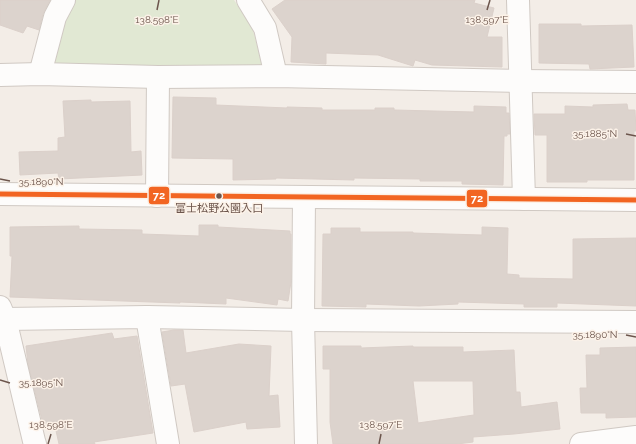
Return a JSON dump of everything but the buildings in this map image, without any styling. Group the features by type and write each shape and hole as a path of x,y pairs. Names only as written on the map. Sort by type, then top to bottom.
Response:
{"street":[{"path":"40,74 55,17 64,0"},
{"path":"248,0 265,28 276,76"},
{"path":"518,0 524,199"},
{"path":"0,75 40,74 158,77 276,76 636,82"},
{"path":"157,196 158,77"},
{"path":"0,194 636,200"},
{"path":"304,198 303,320 306,444"},
{"path":"35,444 2,312 303,320 636,322"},
{"path":"146,317 168,444"},
{"path":"582,444 636,437"}],"green space":[{"path":"75,0 234,0 252,26 263,69 53,67 63,21"}],"transit line":[{"name":"72","path":"0,194 636,200"}],"place":[{"name":"富士松野公園入口","path":"219,196"}]}
